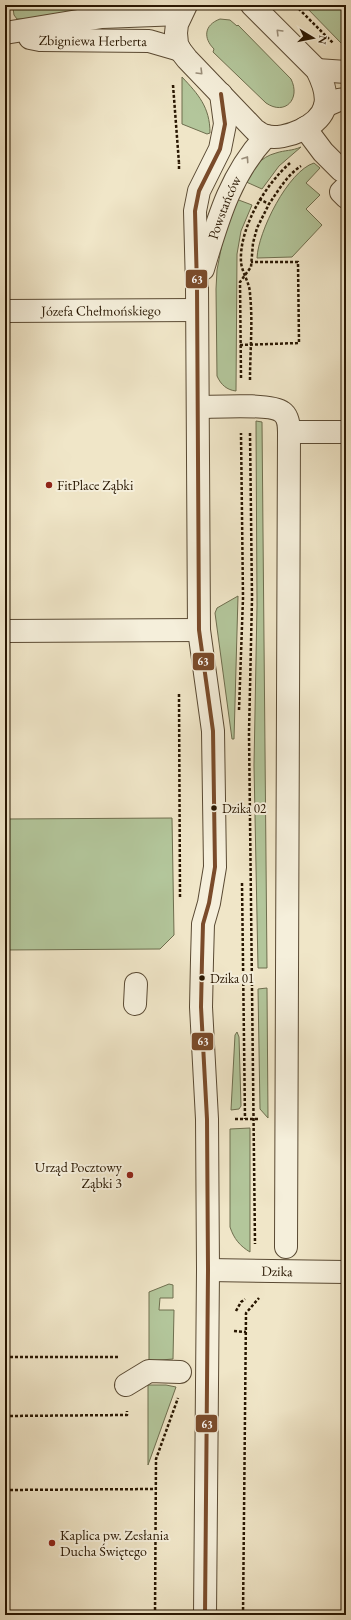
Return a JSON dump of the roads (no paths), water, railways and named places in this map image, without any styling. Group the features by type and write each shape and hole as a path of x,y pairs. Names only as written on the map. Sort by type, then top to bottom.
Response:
{"street":[{"path":"252,5 317,70 325,93 325,106 317,119 311,136"},
{"path":"184,9 176,33 177,44 186,59 255,130 266,136 297,133 311,136 343,179 341,192 346,197"},
{"name":"Zbigniewa Herberta","path":"5,33 102,17 184,9"},
{"name":"Zbigniewa Herberta","path":"5,33 40,40 149,41 180,50"},
{"path":"317,70 346,72"},
{"name":"Powstańców","path":"205,1615 208,1270 207,1119 201,1007 203,924 210,903 215,867 213,731 199,630 197,287 195,212 199,191 220,149 225,124 221,94"},
{"path":"325,106 339,100 346,99"},
{"name":"Powstańców","path":"197,287 221,210 231,186 246,160 266,136"},
{"name":"Józefa Chełmońskiego","path":"5,311 197,310"},
{"path":"198,407 251,407 278,409 284,413 288,422 286,1247"},
{"path":"289,432 346,432"},
{"path":"5,630 199,630"},
{"name":"Dzika","path":"208,1270 346,1272"},
{"path":"126,1385 149,1371 180,1372"}],"place":[{"name":"FitPlace Ząbki","path":"49,485"},
{"name":"Dzika 02","path":"214,808"},
{"name":"Dzika 01","path":"202,978"},
{"name":"Urząd Pocztowy Ząbki 3","path":"130,1175"},
{"name":"Kaplica pw. Zesłania Ducha Świętego","path":"52,1543"}]}
